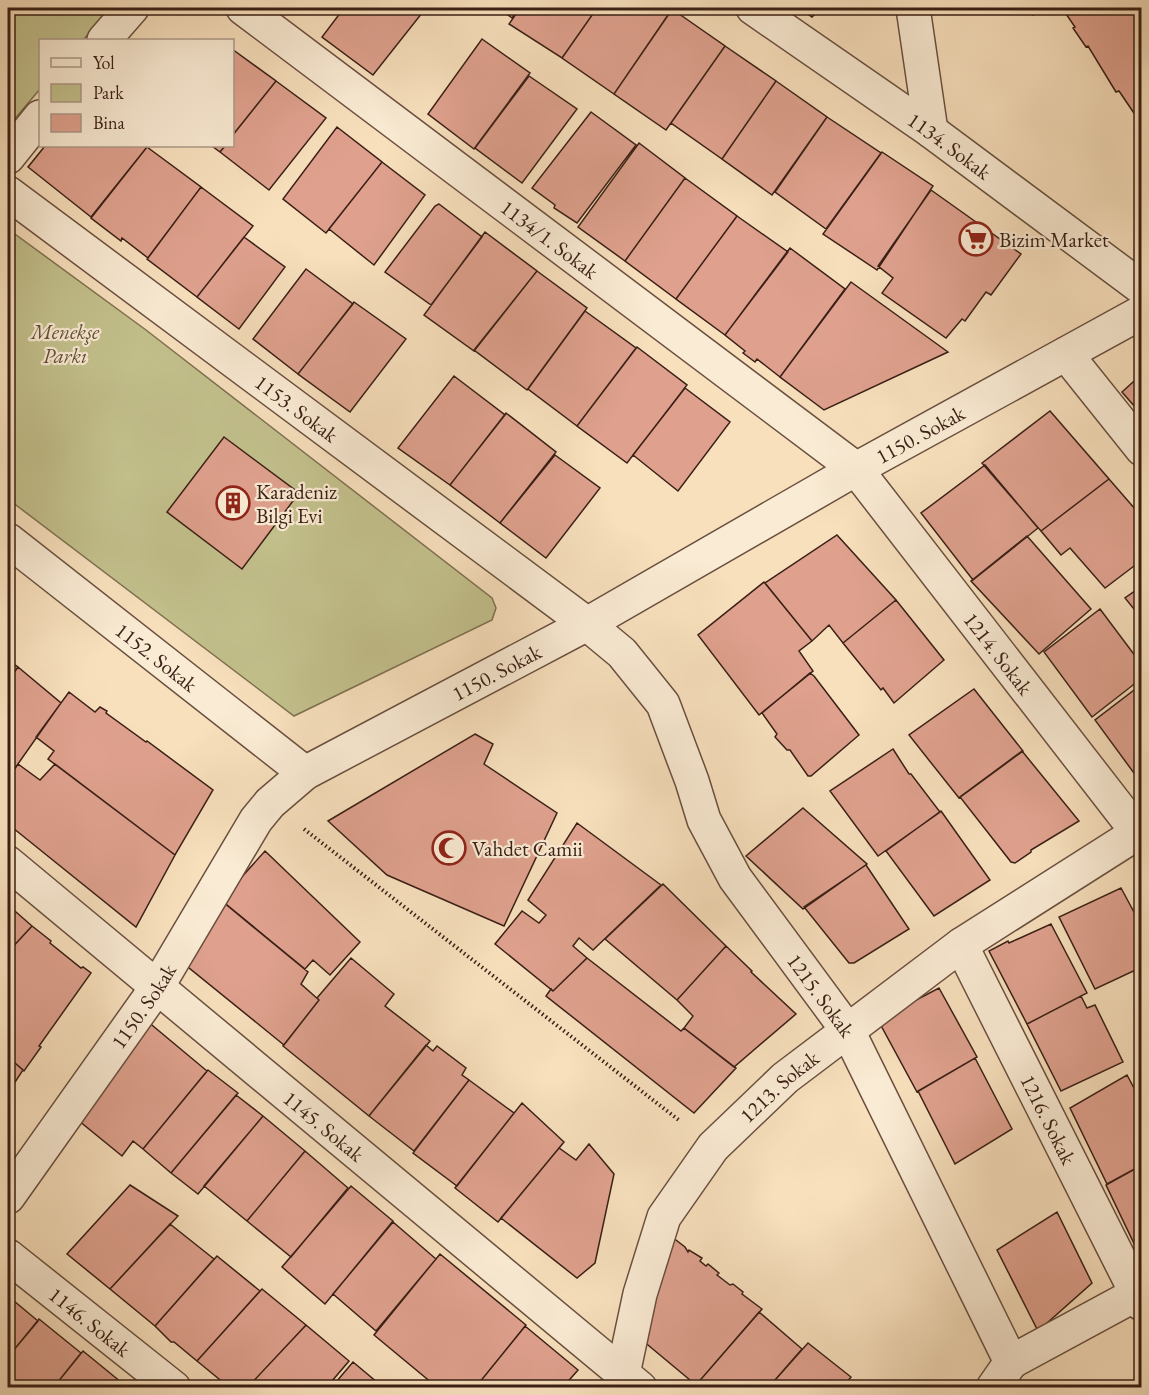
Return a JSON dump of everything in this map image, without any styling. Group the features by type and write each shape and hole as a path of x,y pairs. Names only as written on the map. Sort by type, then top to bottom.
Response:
{"street":[{"path":"105,39 132,8"},
{"name":"1134/1. Sokak","path":"243,8 856,469"},
{"name":"1134. Sokak","path":"753,8 932,131 1142,288"},
{"path":"913,8 932,131"},
{"path":"8,157 39,118"},
{"name":"1153. Sokak","path":"8,193 587,624"},
{"name":"1150. Sokak","path":"8,1197 157,987 256,820 270,803 305,772 587,624 856,469 1142,312"},
{"path":"1066,354 1142,449"},
{"name":"1214. Sokak","path":"856,469 1140,833"},
{"name":"1152. Sokak","path":"8,540 305,772"},
{"name":"1215. Sokak","path":"587,624 622,653 663,704 704,820 735,878 848,1031 1002,1375"},
{"name":"1213. Sokak","path":"628,1383 640,1294 664,1217 713,1148 785,1078 961,945 1140,833"},
{"name":"1145. Sokak","path":"8,863 628,1383"},
{"name":"1216. Sokak","path":"961,945 1140,1296"},
{"name":"1146. Sokak","path":"8,1256 174,1388"},
{"path":"1002,1375 1140,1296"}],"path":[{"path":"270,803 713,1148"}],"green space":[{"path":"8,8 112,8 84,39 39,39 39,90 8,127"},
{"name":"Menekşe Parkı","path":"8,229 146,330 492,598 496,608 492,620 294,716 8,499"}],"building":[{"path":"344,8 426,8 373,75 322,37"},
{"path":"499,8 520,8 512,18"},
{"path":"520,8 597,8 562,58 509,24"},
{"path":"597,8 660,8 669,14 614,94 562,58"},
{"path":"799,8 821,8 812,17"},
{"path":"1028,8 1044,8 1033,15"},
{"path":"1062,8 1142,8 1142,125 1119,91 1116,92"},
{"path":"672,9 725,46 666,130 614,94"},
{"path":"482,39 530,73 474,149 428,114"},
{"path":"725,46 776,81 722,159 671,123"},
{"path":"234,50 276,81 234,134"},
{"path":"529,76 577,109 522,183 475,148"},
{"path":"276,81 326,118 269,190 220,152 224,147 234,147 234,134"},
{"path":"776,81 827,117 772,195 722,159"},
{"path":"591,112 636,145 577,223 554,208 555,205 532,188"},
{"path":"827,117 881,153 826,229 775,192"},
{"path":"337,127 382,162 326,233 283,199"},
{"path":"639,143 685,178 625,261 578,227"},
{"path":"44,147 147,147 91,217 28,167"},
{"path":"147,147 201,187 148,258 91,218"},
{"path":"213,147 224,147 220,152"},
{"path":"882,152 933,186 877,270 823,234"},
{"path":"382,162 425,195 374,265 329,229"},
{"path":"685,178 737,216 676,299 625,261"},
{"path":"201,187 253,226 197,297 147,259"},
{"path":"931,190 1021,254 991,295 986,292 965,321 962,319 946,338 882,293 893,278 878,266"},
{"path":"439,204 482,237 431,305 385,272 435,206"},
{"path":"737,216 788,252 725,335 676,299"},
{"path":"485,232 537,271 474,351 424,315"},
{"path":"244,237 285,267 239,329 197,297"},
{"path":"790,248 845,289 780,377 757,359 755,362 743,353 745,351 725,335"},
{"path":"306,269 353,304 298,374 253,339"},
{"path":"537,271 587,308 527,390 474,350"},
{"path":"851,282 948,352 824,410 780,377"},
{"path":"354,302 406,339 350,412 298,374"},
{"path":"585,311 636,348 577,426 528,389"},
{"path":"637,347 687,385 627,463 577,426"},
{"path":"1142,374 1142,415 1122,392"},
{"path":"454,376 505,415 450,485 398,448"},
{"path":"685,388 730,422 678,491 633,455"},
{"path":"1050,411 1109,479 1041,531 982,463"},
{"path":"506,413 556,452 500,523 450,485"},
{"name":"Karadeniz Bilgi Evi","path":"224,437 299,493 242,569 167,512"},
{"path":"555,455 600,488 546,558 500,523"},
{"path":"985,465 1038,528 973,580 921,513"},
{"path":"1109,479 1142,517 1142,560 1105,588 1070,548 1061,555 1041,531"},
{"path":"837,535 896,600 843,643 829,625 812,641 765,583"},
{"path":"1027,536 1091,609 1039,654 971,581"},
{"path":"764,582 812,641 799,651 813,671 759,715 698,635"},
{"path":"1142,586 1142,619 1125,598"},
{"path":"896,600 944,660 894,703 843,643"},
{"path":"1100,609 1142,665 1142,678 1092,717 1044,652"},
{"path":"8,660 18,667 8,681"},
{"path":"18,667 61,703 8,778 8,681"},
{"path":"810,673 859,735 811,776 808,776 790,750 787,750 775,737 777,734 762,713"},
{"path":"1142,684 1142,784 1095,720"},
{"path":"974,689 1023,751 959,798 909,735"},
{"path":"69,692 95,712 100,707 107,711 106,713 213,790 175,855 48,759 54,751 36,737"},
{"name":"Vahdet Camii","path":"475,734 493,744 484,764 557,813 504,926 387,875 328,821"},
{"path":"893,749 909,774 940,812 878,856 830,791"},
{"path":"1022,751 1079,821 1031,850 1015,863 1011,862 960,797"},
{"path":"18,764 40,780 55,764 175,855 136,927 8,824 8,779"},
{"path":"803,808 867,864 803,909 746,856"},
{"path":"941,811 990,880 934,916 886,851"},
{"path":"577,823 661,885 593,950 579,938 573,946 587,958 553,991 495,944 522,911 539,923 546,915 528,900"},
{"path":"265,851 360,942 330,975 313,960 305,969 221,900"},
{"path":"866,865 909,929 854,963 849,963 804,907"},
{"path":"663,884 726,946 677,1000 605,939"},
{"path":"1121,888 1142,927 1142,967 1095,989 1059,917"},
{"path":"223,902 308,972 301,984 319,1000 284,1045 183,963"},
{"path":"8,905 32,926 8,952"},
{"path":"1051,924 1087,993 1027,1024 989,951"},
{"path":"32,926 81,968 91,973 24,1071 8,1057 8,952"},
{"path":"726,946 796,1014 734,1067 684,1028 693,1016 677,1000"},
{"path":"351,958 394,994 385,1006 430,1041 369,1116 283,1046 319,1000 317,998"},
{"path":"587,958 681,1031 684,1028 736,1068 694,1113 546,996"},
{"path":"939,988 977,1057 917,1092 878,1020"},
{"path":"1081,996 1087,1008 1095,1005 1123,1062 1061,1091 1027,1024"},
{"path":"141,1016 207,1071 143,1149 133,1141 122,1156 78,1120"},
{"path":"426,1045 433,1051 437,1046 466,1068 462,1075 469,1080 414,1151 369,1116"},
{"path":"8,1057 23,1070 8,1093"},
{"path":"975,1058 1012,1129 955,1164 918,1091"},
{"path":"208,1070 238,1093 171,1173 143,1149"},
{"path":"1127,1075 1142,1103 1142,1165 1107,1184 1070,1108"},
{"path":"469,1080 514,1113 457,1186 413,1153"},
{"path":"236,1095 263,1116 198,1194 171,1173"},
{"path":"522,1103 564,1142 498,1222 455,1188"},
{"path":"263,1116 305,1151 247,1221 204,1186"},
{"path":"589,1144 614,1174 595,1263 577,1278 501,1218 559,1148 576,1160"},
{"path":"305,1151 348,1188 291,1257 247,1221"},
{"path":"1142,1165 1142,1255 1140,1256 1106,1185"},
{"path":"130,1185 178,1216 110,1289 67,1254"},
{"path":"351,1186 393,1221 325,1304 282,1267"},
{"path":"1057,1212 1092,1283 1038,1331 997,1250"},
{"path":"393,1222 436,1259 376,1331 333,1294"},
{"path":"170,1224 214,1259 155,1326 110,1289"},
{"path":"672,1237 688,1252 689,1250 702,1258 700,1261 706,1266 708,1264 719,1273 717,1275 730,1285 733,1284 762,1309 696,1385 642,1340"},
{"path":"440,1254 526,1325 475,1388 438,1388 374,1335"},
{"path":"217,1256 260,1291 197,1361 171,1342 155,1326"},
{"path":"262,1289 306,1325 247,1388 230,1388 197,1361"},
{"path":"8,1296 38,1321 8,1357"},
{"path":"759,1312 802,1349 768,1388 699,1388 696,1385"},
{"path":"39,1319 81,1353 53,1388 8,1388 8,1357"},
{"path":"306,1325 349,1361 326,1388 247,1388"},
{"path":"525,1326 578,1370 565,1387 475,1388"},
{"path":"808,1343 851,1377 842,1388 768,1388"},
{"path":"83,1351 127,1387 53,1388"},
{"path":"353,1362 384,1388 331,1388"}],"place":[{"name":"Bizim Market","path":"976,239"},
{"name":"Karadeniz Bilgi Evi","path":"233,503"},
{"name":"Vahdet Camii","path":"449,848"}]}
